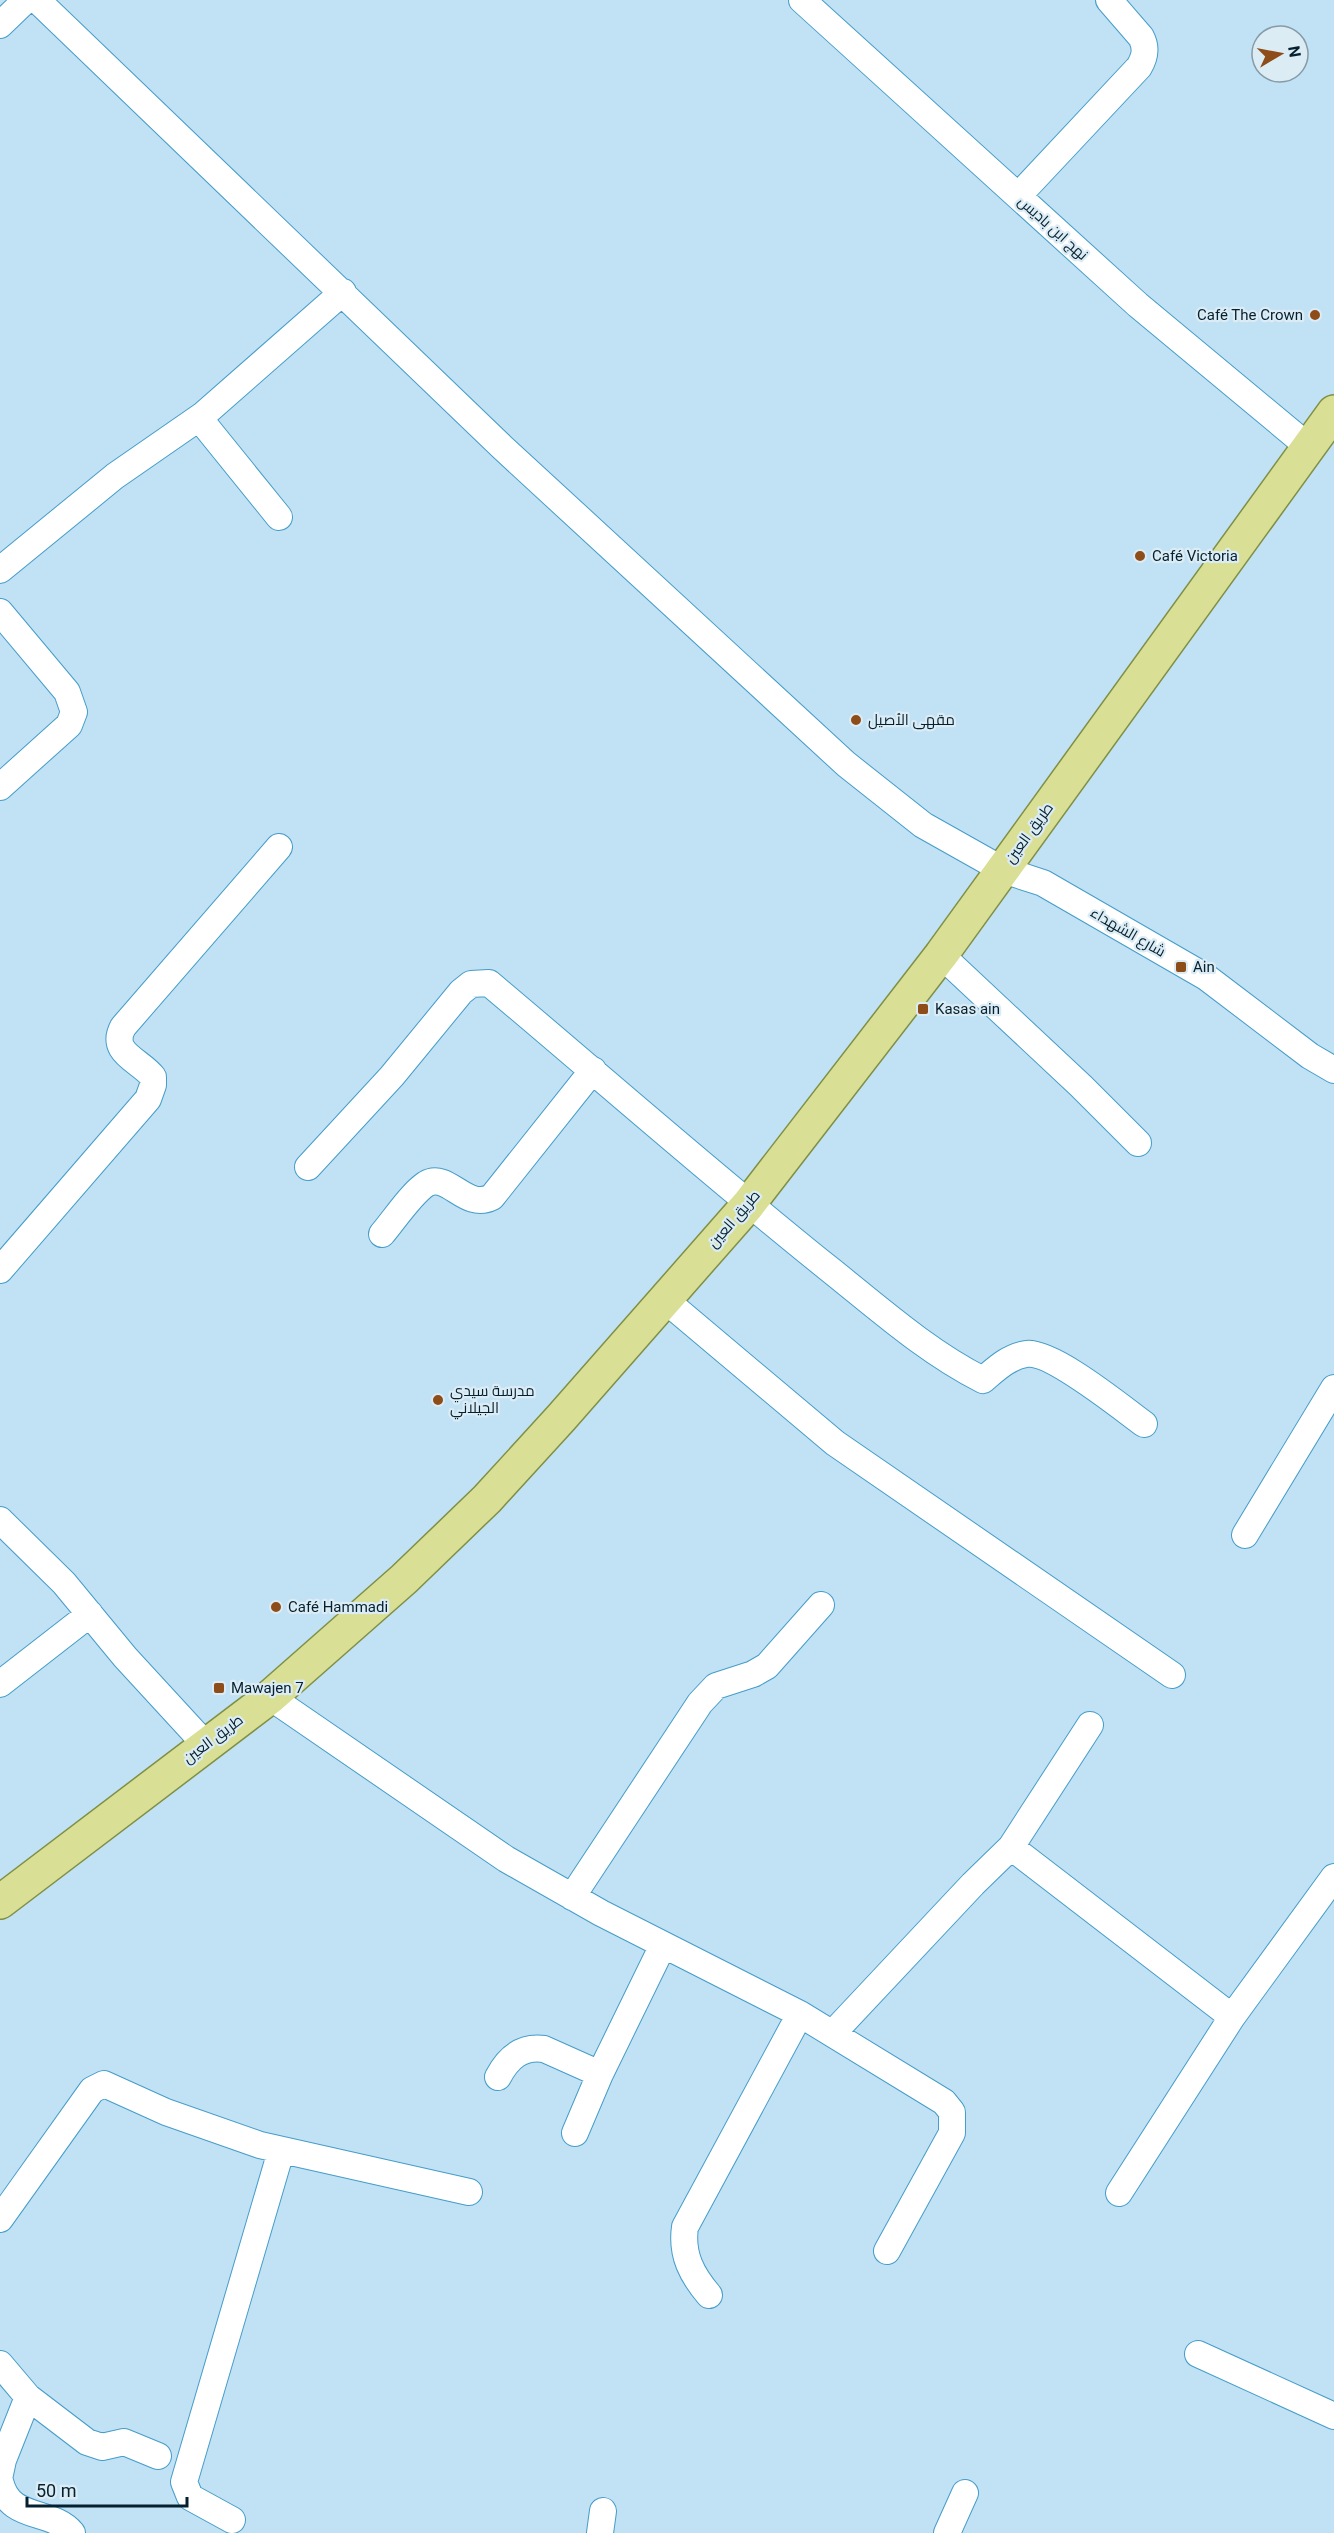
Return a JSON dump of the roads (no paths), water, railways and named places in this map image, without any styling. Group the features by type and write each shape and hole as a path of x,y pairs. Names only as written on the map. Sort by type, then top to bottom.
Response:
{"main road":[{"name":"طريق العين","path":"0,1902 205,1744 270,1697 404,1579 487,1498 748,1204 940,956 1334,412"}],"street":[{"path":"0,25 26,0"},
{"name":"شارع الشهداء","path":"37,0 502,447 846,764 922,825 1003,870 1042,883 1206,977 1310,1056 1334,1070"},
{"name":"نهج ابن باديس","path":"802,0 1138,305 1310,448"},
{"path":"1018,196 1144,59 1145,44 1141,37 1109,0"},
{"path":"0,570 115,476 199,418 342,292"},
{"path":"199,418 279,517"},
{"path":"0,612 67,692 74,712 69,725 0,787"},
{"path":"0,1270 148,1100 153,1077 123,1051 118,1043 118,1035 123,1027 279,847"},
{"path":"940,956 1081,1086 1138,1143"},
{"path":"308,1167 392,1076 461,992 471,984 489,983 748,1204 961,1369 983,1380 1001,1364 1015,1357 1028,1354 1041,1355 1069,1370 1144,1424"},
{"path":"382,1234 422,1188 431,1182 441,1182 474,1200 481,1201 492,1197 593,1070"},
{"path":"664,1299 835,1443 1172,1675"},
{"path":"1245,1535 1334,1388"},
{"path":"0,1520 45,1563 125,1657 205,1744"},
{"path":"572,1897 704,1698 716,1686 753,1674 767,1666 820,1605"},
{"path":"0,1684 90,1614"},
{"path":"270,1697 488,1848 572,1897 834,2032 944,2102 951,2112 952,2133 887,2251"},
{"path":"834,2032 1011,1847 1090,1725"},
{"path":"1011,1847 1232,2017"},
{"path":"1119,2193 1232,2017 1334,1877"},
{"path":"575,2133 600,2074 663,1945"},
{"path":"709,2295 696,2280 688,2264 683,2239 685,2228 800,2014"},
{"path":"498,2077 510,2058 521,2051 536,2048 600,2074"},
{"path":"0,2219 92,2090 104,2084 166,2112 281,2151 469,2192"},
{"path":"232,2520 190,2497 184,2482 281,2151"},
{"path":"1198,2354 1334,2416"},
{"path":"0,2364 28,2397 94,2445 124,2442 158,2456"},
{"path":"0,2474 3,2460 28,2397"},
{"path":"0,2481 4,2494 17,2508 64,2526 72,2533"},
{"path":"947,2533 965,2493"}],"place":[{"name":"Café The Crown","path":"1315,315"},
{"name":"Café Victoria","path":"1140,556"},
{"name":"مقهى الأصيل","path":"856,720"},
{"name":"Ain","path":"1181,967"},
{"name":"Kasas ain","path":"923,1009"},
{"name":"مدرسة سيدي الجيلاني","path":"438,1400"},
{"name":"Café Hammadi","path":"276,1607"},
{"name":"Mawajen 7","path":"219,1688"}]}
